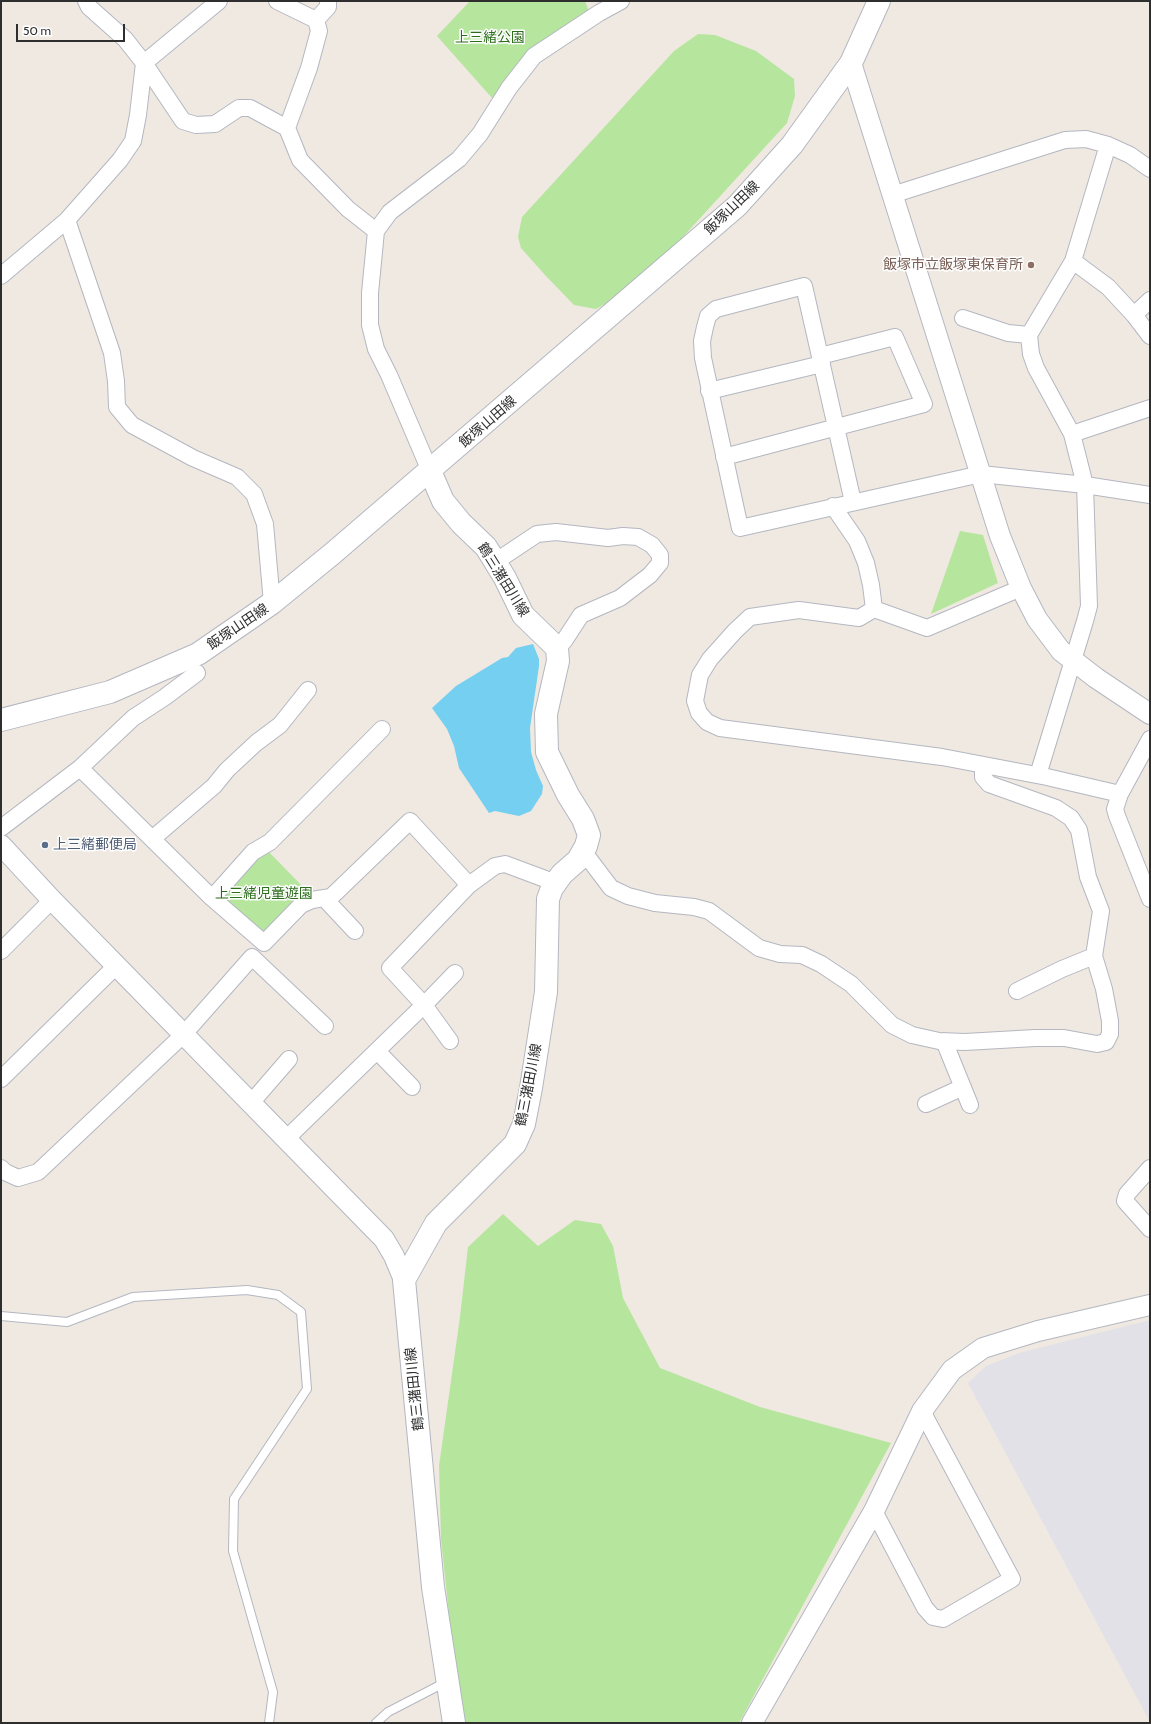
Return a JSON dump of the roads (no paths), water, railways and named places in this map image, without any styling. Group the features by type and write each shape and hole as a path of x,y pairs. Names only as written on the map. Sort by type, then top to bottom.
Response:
{"main road":[{"name":"飯塚山田線","path":"1,720 110,692 198,654 272,603 430,471 737,206 792,145 851,63 879,1"},
{"name":"鶴三潴田川線","path":"430,471 443,501 460,523 486,547 523,615 556,648 558,661 546,714 547,752 568,795 583,819 589,835 578,860 562,874 548,898 546,992 524,1124 515,1144 436,1223 404,1280 433,1587 446,1682 454,1723"}],"street":[{"path":"86,1 89,7 125,39 144,63 183,121 196,125 216,124 239,108 250,108 287,128 300,160 348,209 376,231"},
{"path":"1,276 67,220 120,160 133,141 138,115 144,63 219,1"},
{"path":"277,1 316,20 319,31 309,68 287,128"},
{"path":"316,20 328,7 328,1"},
{"path":"430,471 389,375 376,349 370,325 370,293 376,231 390,212 459,159 480,134 509,88 534,56 599,13 621,1"},
{"path":"851,63 1000,536 1021,588 1037,619 1061,651 1096,678 1150,714"},
{"path":"892,195 1066,140 1086,139 1108,145 1130,155 1150,169"},
{"path":"1038,775 1085,621 1088,606 1085,485 1072,434 1036,368 1031,354 1029,335 1074,261 1108,145"},
{"path":"67,220 112,353 118,407 132,425 193,458 237,477 254,494 265,524 272,603"},
{"path":"1074,261 1108,287 1134,315 1150,336"},
{"path":"853,502 804,286 716,309 708,316 702,341 703,358 740,528 981,474 1085,485 1150,495"},
{"path":"1134,315 1150,300"},
{"path":"963,318 1008,333 1029,335"},
{"path":"709,391 821,360 895,337 924,404 724,456"},
{"path":"1072,434 1150,408"},
{"path":"833,506 857,541 866,563 874,609"},
{"path":"495,562 537,534 556,532 608,538 623,536 638,537 652,545 660,555 660,563 650,575 620,598 582,615 564,641 556,648"},
{"path":"874,609 927,628 1021,588"},
{"path":"874,609 859,618 799,610 750,617 719,649 700,675 695,701 700,713 707,722 720,728 942,757 1038,775 1120,794"},
{"path":"1,828 80,768 133,718 165,697 197,673"},
{"path":"152,838 214,786 227,770 256,742 280,725 308,690"},
{"path":"212,898 253,852 270,842 382,729"},
{"path":"1150,739 1120,794 1115,809 1150,899"},
{"path":"583,851 611,888 628,896 655,903 694,906 709,911 759,948 780,954 802,955 821,964 851,984 892,1026 912,1035 944,1041 965,1042 1064,1038 1097,1044 1106,1042 1110,1034 1110,1021 1104,989 1094,956 1101,911 1088,877 1079,830 1070,818 1056,808 989,784 983,777 983,765"},
{"path":"80,768 212,898 264,943 301,905 312,900 331,897 410,821 469,885"},
{"path":"1,845 52,900 183,1035 384,1238 394,1256 404,1280"},
{"path":"450,1041 424,1005 390,968 469,885 495,866 505,864 556,882"},
{"path":"324,898 355,931"},
{"path":"1,952 52,900"},
{"path":"1016,991 1062,969 1094,956"},
{"path":"1,1168 18,1178 38,1172 183,1035 252,957 325,1026"},
{"path":"1,1079 116,966"},
{"path":"286,1139 455,973"},
{"path":"944,1041 970,1105"},
{"path":"377,1051 412,1087"},
{"path":"251,1103 289,1059"},
{"path":"926,1104 963,1087"},
{"path":"1150,1168 1127,1194 1125,1201 1150,1229"},
{"path":"752,1723 874,1511 922,1411 952,1370 983,1348 1038,1332 1150,1305"},
{"path":"874,1511 925,1608 933,1617 943,1619 1012,1578 922,1411"}],"lane":[{"path":"1,1316 67,1322 133,1297 247,1290 278,1295 301,1312 307,1390 234,1499 233,1551 273,1692 269,1723"},
{"path":"376,1723 388,1712 446,1682"}],"water":[{"path":"533,644 539,659 539,666 530,728 531,752 536,770 543,786 542,794 531,811 519,816 495,811 489,813 459,768 454,746 447,729 432,708 456,686 502,658 508,657 516,648"}],"place":[{"name":"飯塚市立飯塚東保育所","path":"1031,265"},
{"name":"上三緒郵便局","path":"45,845"}],"park label":[{"name":"上三緒公園","path":"490,38"},
{"name":"上三緒児童遊園","path":"264,894"}]}
